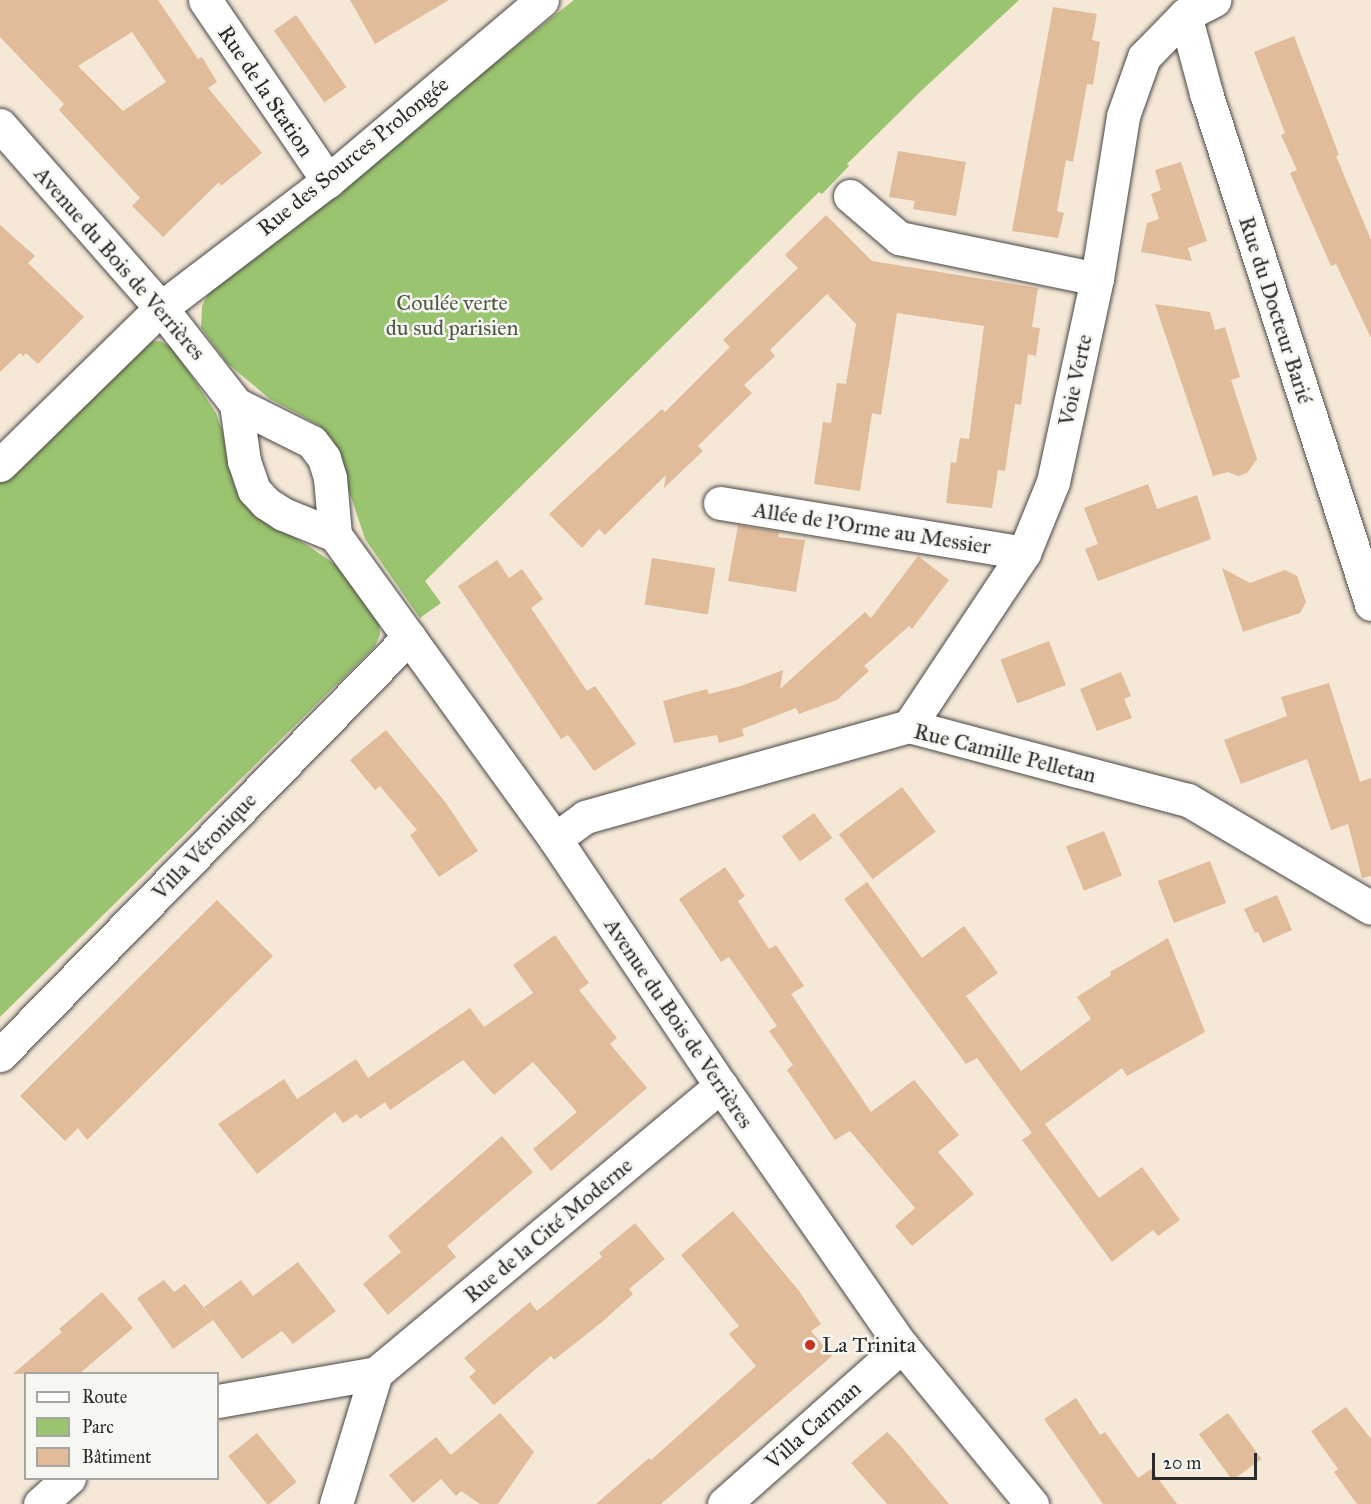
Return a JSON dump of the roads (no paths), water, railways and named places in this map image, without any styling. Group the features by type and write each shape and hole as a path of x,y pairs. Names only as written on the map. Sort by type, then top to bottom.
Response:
{"street":[{"name":"Rue de la Station","path":"205,0 328,181"},
{"name":"Rue des Sources Prolongée","path":"0,465 161,308 328,181 542,0"},
{"name":"Voie Verte","path":"909,726 1024,553 1053,482 1097,279 1123,116 1144,57 1185,15 1214,0"},
{"name":"Rue du Docteur Barié","path":"1185,15 1206,93 1371,604"},
{"name":"Avenue du Bois de Verrières","path":"0,125 161,308 236,404"},
{"path":"850,196 899,238 1097,279"},
{"path":"236,404 312,442 324,458 330,478 335,535 283,514 266,503 254,490 244,461 236,404"},
{"name":"Allée de l'Orme au Messier","path":"720,503 1024,553"},
{"name":"Avenue du Bois de Verrières","path":"335,535 555,839 721,1086 902,1346 1032,1504"},
{"name":"Villa Véronique","path":"0,1055 409,637"},
{"name":"Rue Camille Pelletan","path":"555,839 585,817 909,726 1188,800 1371,908"},
{"name":"Rue de la Cité Moderne","path":"219,1401 376,1373 721,1086"},
{"name":"Villa Carman","path":"724,1504 902,1346"},
{"path":"336,1504 376,1373"},
{"path":"40,1504 68,1480"}],"place":[{"name":"La Trinita","path":"810,1345"}],"park label":[{"name":"Coulée verte du sud parisien","path":"452,314"}]}
